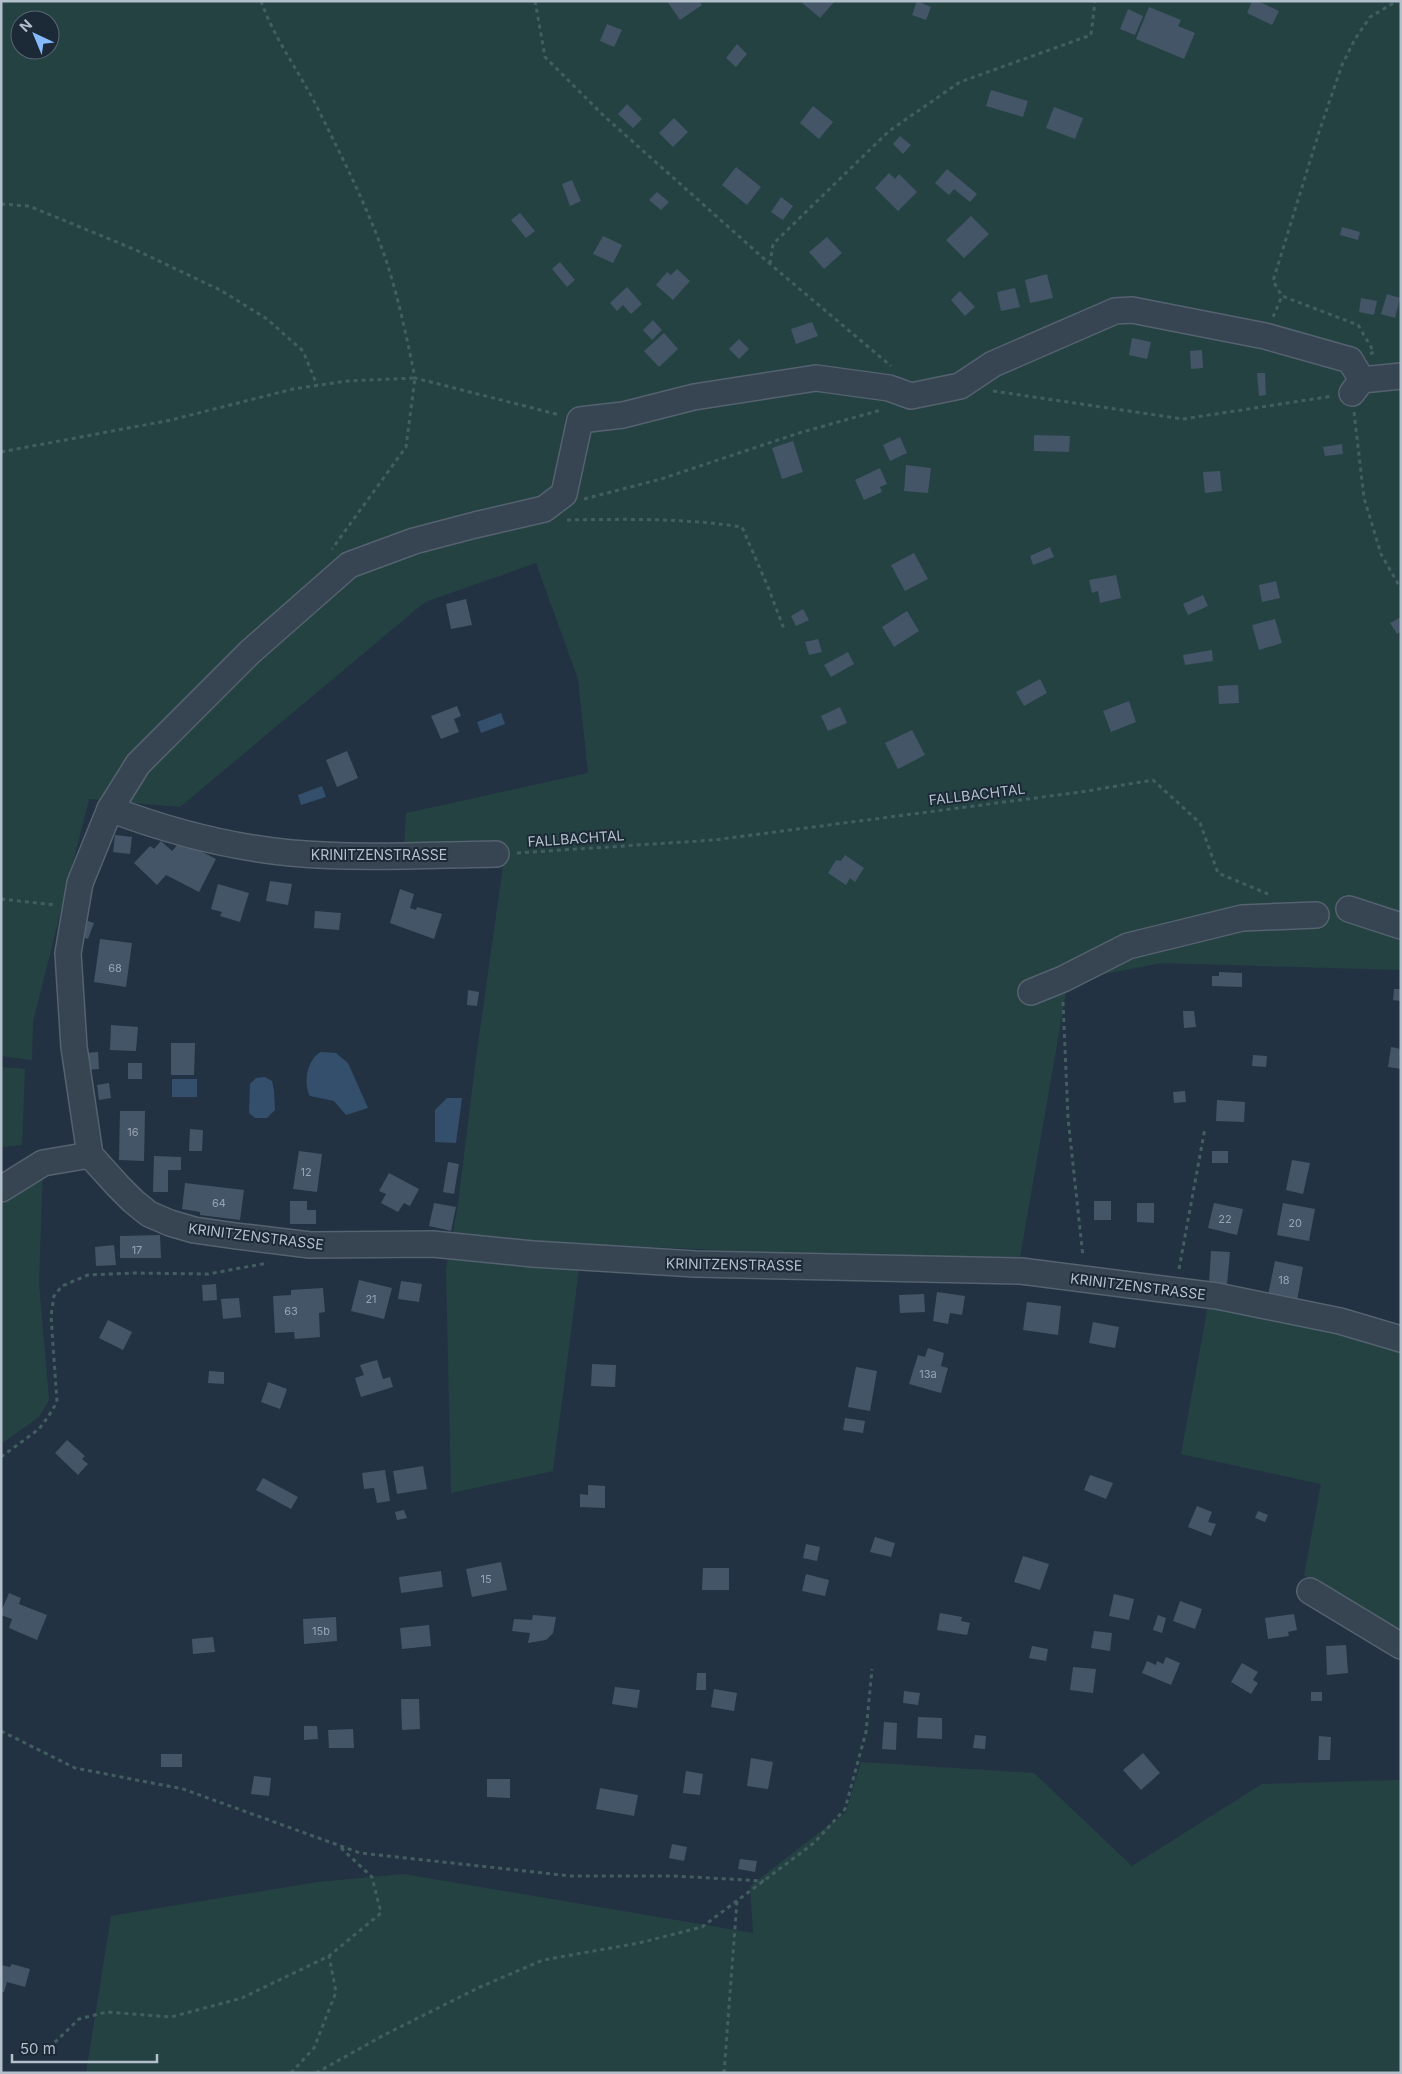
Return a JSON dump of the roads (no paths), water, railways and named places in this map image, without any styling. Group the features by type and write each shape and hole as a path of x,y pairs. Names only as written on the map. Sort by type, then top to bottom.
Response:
{"street":[{"path":"1,1189 43,1163 90,1155 74,1047 68,953 80,883 110,810 138,764 250,652 349,565 414,541 544,510 564,494 580,420 623,415 694,397 816,378 889,388 911,396 960,386 993,364 1115,311 1132,310 1265,336 1355,378 1401,376"},
{"name":"KRINITZENSTRASSE","path":"110,810 157,827 222,842 290,853 363,857 496,854"},
{"path":"1349,909 1401,926"},
{"path":"1031,992 1063,979 1128,946 1242,918 1316,915"},
{"name":"KRINITZENSTRASSE","path":"90,1155 133,1202 149,1214 194,1230 236,1236 310,1244 433,1244 543,1254 694,1264 1021,1271 1217,1296 1340,1321 1401,1339"},
{"path":"1310,1591 1401,1646"}],"water":[{"path":"501,713 505,724 481,733 477,722"},
{"path":"322,786 326,797 301,805 298,795"},
{"path":"321,1052 336,1053 348,1063 368,1108 346,1115 334,1101 310,1096 307,1085 308,1072 312,1060"},
{"path":"265,1077 272,1081 275,1110 267,1118 255,1118 249,1113 250,1084 256,1078"},
{"path":"172,1079 197,1079 197,1097 172,1097"},
{"path":"447,1098 462,1098 456,1143 435,1142 435,1110"}]}
